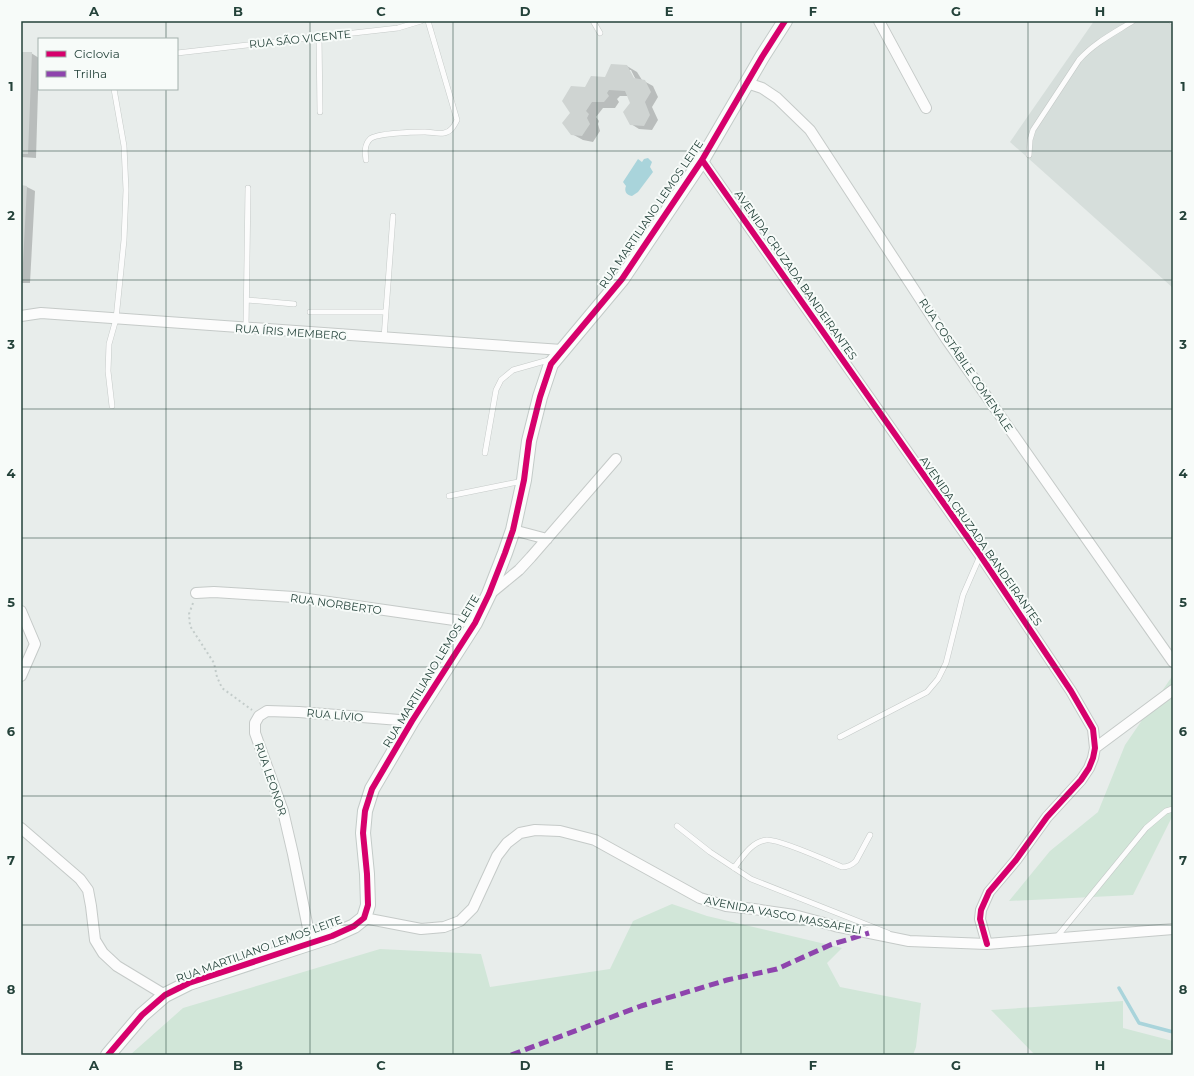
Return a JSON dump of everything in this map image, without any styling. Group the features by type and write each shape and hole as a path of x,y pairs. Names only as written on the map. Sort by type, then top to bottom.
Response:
{"street":[{"name":"RUA MARTILIANO LEMOS LEITE","path":"108,1055 142,1015 165,995 189,983 332,936 354,926 364,918 368,905 363,833 365,811 372,789 412,721 474,623 489,594 513,530 524,480 529,441 540,397 551,364 622,279 702,160 784,21"},
{"path":"879,21 926,108"},
{"name":"RUA COSTÁBILE COMENALE","path":"747,83 762,88 777,98 810,130 947,340 1173,662"},
{"name":"AVENIDA CRUZADA BANDEIRANTES","path":"702,160 980,555 1082,708 1093,729 1095,748 1089,768 1081,780 1047,817 1016,860 989,892 981,910 980,919 987,944"},
{"name":"RUA ÍRIS MEMBERG","path":"21,316 41,313 384,338 559,354"},
{"name":"RUA MARTILIANO LEMOS LEITE","path":"489,594 519,570 616,459"},
{"path":"513,530 547,539"},
{"name":"RUA NORBERTO","path":"196,593 214,592 294,597 474,623"},
{"path":"21,611 35,644 21,676"},
{"path":"1095,748 1173,690"},
{"name":"RUA LÍVIO","path":"259,716 267,711 299,712 412,721"},
{"name":"RUA LEONOR","path":"259,716 255,723 255,733 283,811 311,943"},
{"path":"21,828 80,879 88,890 95,940 103,953 117,966 165,995"},
{"name":"AVENIDA VASCO MASSAFELI","path":"364,918 420,929 444,928 460,921 473,908 497,856 507,843 520,834 535,830 560,831 595,840 700,898 726,906 794,915 835,926 909,941 987,944 1173,929"}],"lane":[{"name":"RUA SÃO VICENTE","path":"178,53 398,28 421,21"},
{"path":"366,160 364,151 369,140 376,136 413,132 445,133 454,127 457,120 428,21"},
{"path":"593,21 600,33"},
{"path":"1029,155 1030,140 1033,130 1079,60 1098,42 1133,21"},
{"path":"319,37 320,112"},
{"path":"112,406 108,371 109,344 116,319 124,240 126,190 124,146 114,90"},
{"path":"246,328 248,188"},
{"path":"384,338 393,216"},
{"path":"247,300 294,304"},
{"path":"310,312 386,312"},
{"path":"485,453 496,390 501,380 513,370 559,354"},
{"path":"449,496 524,480"},
{"path":"840,737 927,692 938,679 946,663 963,595 980,555"},
{"path":"1055,938 1146,828 1166,811 1173,809"},
{"path":"677,826 710,852 751,879 909,941"},
{"path":"734,868 747,851 757,843 766,840 780,842 842,867 846,867 856,861 870,835"}],"path":[{"path":"196,593 189,614 190,626 214,663 217,677 222,688 259,716"}],"shaded area":[{"path":"1094,21 1173,21 1173,288 1010,142"}],"green space":[{"path":"1173,675 1173,815 1133,895 1009,901 1050,851 1098,812 1125,745"},
{"path":"672,904 707,916 842,948 827,963 840,987 921,1003 916,1047 913,1055 130,1055 183,1008 380,949 481,954 490,987 610,969 633,921"},
{"path":"1123,1001 1123,1028 1173,1041 1173,1055 1035,1055 991,1010"}],"water":[{"path":"648,158 652,162 650,167 653,172 638,192 632,196 628,195 625,191 626,186 623,182 638,159 642,162 644,159"}],"building":[{"path":"21,52 32,52 28,154 21,154"},
{"path":"611,64 627,65 634,78 645,80 651,92 645,102 650,115 644,126 630,125 623,112 630,103 625,91 609,90 607,93 609,96 604,102 592,102 586,111 589,114 587,118 590,124 582,136 571,135 562,123 570,113 562,101 571,86 585,87 591,76 605,77"},
{"path":"21,185 27,186 22,282 21,282"}],"waterway":[{"path":"1119,988 1139,1023 1173,1032"}],"marked path":[{"path":"511,1055 641,1006 727,980 777,969 830,945 869,933"}],"cycle path":[{"path":"108,1055 142,1015 165,995 189,983 332,936 354,926 364,918 368,905 363,833 365,811 372,789 412,721 475,623 489,594 513,530 524,480 529,441 540,397 551,364 622,279 702,160 762,57 785,21"},
{"path":"702,160 980,555 1071,691 1093,729 1095,748 1089,768 1081,780 1047,817 1016,860 989,892 981,910 980,919 987,944"}]}
